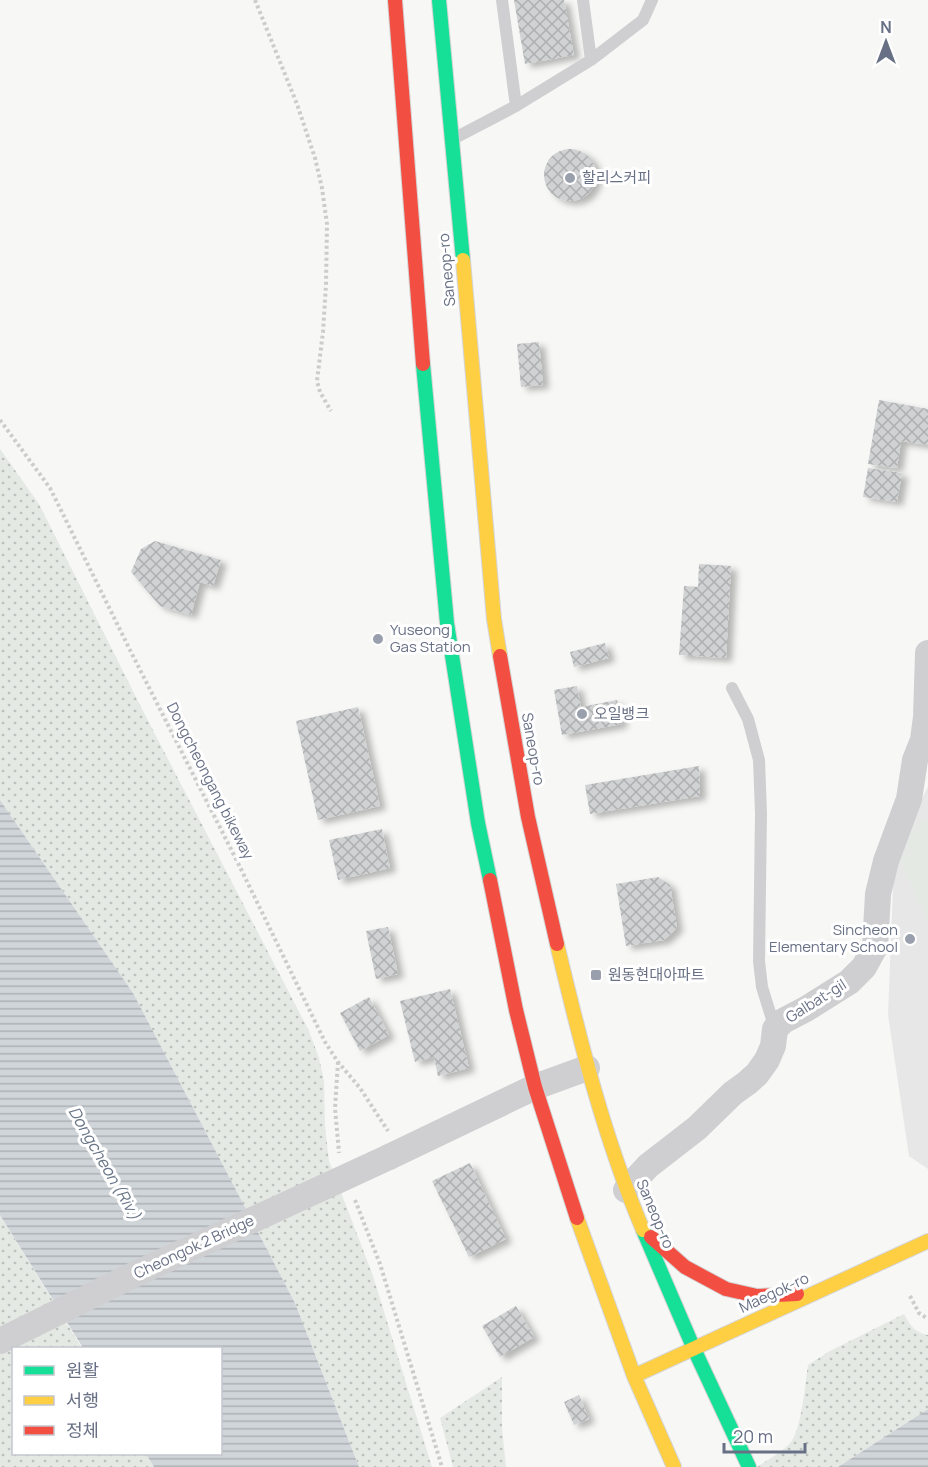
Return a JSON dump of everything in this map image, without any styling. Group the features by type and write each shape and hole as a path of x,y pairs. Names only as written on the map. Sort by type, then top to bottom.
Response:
{"main road":[{"name":"Saneop-ro","path":"395,0 422,357 447,623 478,823 516,1010 535,1087 573,1208 634,1376 674,1467"},
{"name":"Saneop-ro","path":"439,0 494,619 528,817 588,1068 626,1190 694,1348 747,1463"},
{"path":"643,1230 685,1267 726,1289 758,1296 814,1293"},
{"name":"Maegok-ro","path":"634,1376 928,1241"}],"street":[{"name":"Galbat-gil","path":"626,1190 648,1166 697,1128 733,1093 757,1074 773,1046 775,1029 783,1021 849,982 864,967 874,947 878,894 886,861 909,799 915,760 923,740 928,653"},
{"name":"Cheongok 2 Bridge","path":"0,1341 129,1277 535,1087 588,1068"}],"lane":[{"path":"502,0 516,106"},
{"path":"583,0 591,60"},
{"path":"452,140 516,106 591,60 643,20 652,0"},
{"path":"732,688 748,719 759,760 761,813 759,962 762,987 775,1029"}],"path":[{"path":"255,0 297,104 315,158 322,188 327,224 326,285 317,381 320,392 331,411"},
{"name":"Dongcheongang bikeway","path":"0,420 50,488 325,1042 360,1088 396,1154"},
{"path":"338,1062 335,1108 339,1157"},
{"path":"356,1200 380,1264 442,1467"},
{"path":"910,1296 919,1313 928,1319"}],"shaded area":[{"path":"0,449 39,504 142,709 309,1031 319,1058 324,1081 325,1126 329,1161 373,1276 432,1467 359,1467 295,1303 133,993 0,800"},
{"name":"Sincheon Elementary School","path":"928,787 928,1169 909,1156 888,1015 894,863 908,824"},
{"path":"928,818 928,921 901,863 913,825"},
{"path":"0,1215 81,1347 12,1347 12,1455 147,1455 154,1467 0,1467"},
{"path":"904,1314 913,1328 928,1335 928,1409 838,1467 757,1467 784,1449 795,1435 808,1365 830,1351"},
{"path":"502,1377 502,1428 506,1467 453,1467 440,1418"}],"water":[{"name":"Dongcheon (Riv.)","path":"0,800 133,993 295,1303 359,1467 154,1467 147,1455 222,1455 222,1347 82,1347 0,1215"},
{"path":"928,1409 928,1467 838,1467"}],"building":[{"path":"514,0 564,0 574,55 525,64"},
{"name":"할리스커피","path":"565,149 575,149 584,153 592,161 596,175 592,189 584,197 575,201 565,201 556,197 548,189 544,180 544,170 548,161 556,153"},
{"path":"539,342 543,385 521,387 517,344"},
{"path":"879,400 928,409 928,445 901,441 897,468 868,464"},
{"path":"868,468 902,473 897,502 863,497"},
{"path":"155,541 221,560 213,586 200,582 191,615 160,606 131,572 141,549"},
{"path":"699,564 731,566 726,658 679,655 684,586 698,587"},
{"path":"605,643 609,658 574,667 570,652"},
{"path":"577,686 581,707 617,700 622,724 562,735 554,690"},
{"path":"358,707 380,806 318,820 296,721"},
{"path":"699,766 700,796 590,814 585,785"},
{"path":"382,829 390,868 338,880 329,840"},
{"path":"658,877 670,885 677,928 664,940 626,946 616,884"},
{"path":"388,927 398,974 376,979 366,931"},
{"path":"450,989 469,1068 438,1076 434,1057 415,1062 400,1001"},
{"path":"369,997 389,1035 360,1051 340,1013"},
{"path":"470,1163 506,1239 469,1257 432,1181"},
{"path":"516,1306 534,1337 500,1357 482,1326"},
{"path":"579,1395 589,1419 574,1425 564,1402"}],"traffic: fast":[{"path":"439,0 463,260"},
{"path":"423,364 447,623 478,823 490,880"},
{"path":"643,1230 694,1349 749,1467"}],"traffic: slow":[{"path":"463,260 494,619 500,656"},
{"path":"557,944 584,1053 605,1125 643,1230"},
{"path":"577,1218 634,1376 674,1467"},
{"path":"634,1376 928,1241"}],"traffic: jam":[{"path":"395,0 423,364"},
{"path":"500,656 528,817 557,944"},
{"path":"490,880 516,1010 535,1087 577,1218"},
{"path":"651,1237 685,1267 726,1289 757,1296 797,1294"}],"place":[{"name":"할리스커피","path":"570,178"},
{"name":"Yuseong Gas Station","path":"378,639"},
{"name":"오일뱅크","path":"582,714"},
{"name":"Sincheon Elementary School","path":"910,939"},
{"name":"원동현대아파트","path":"596,975"}]}
